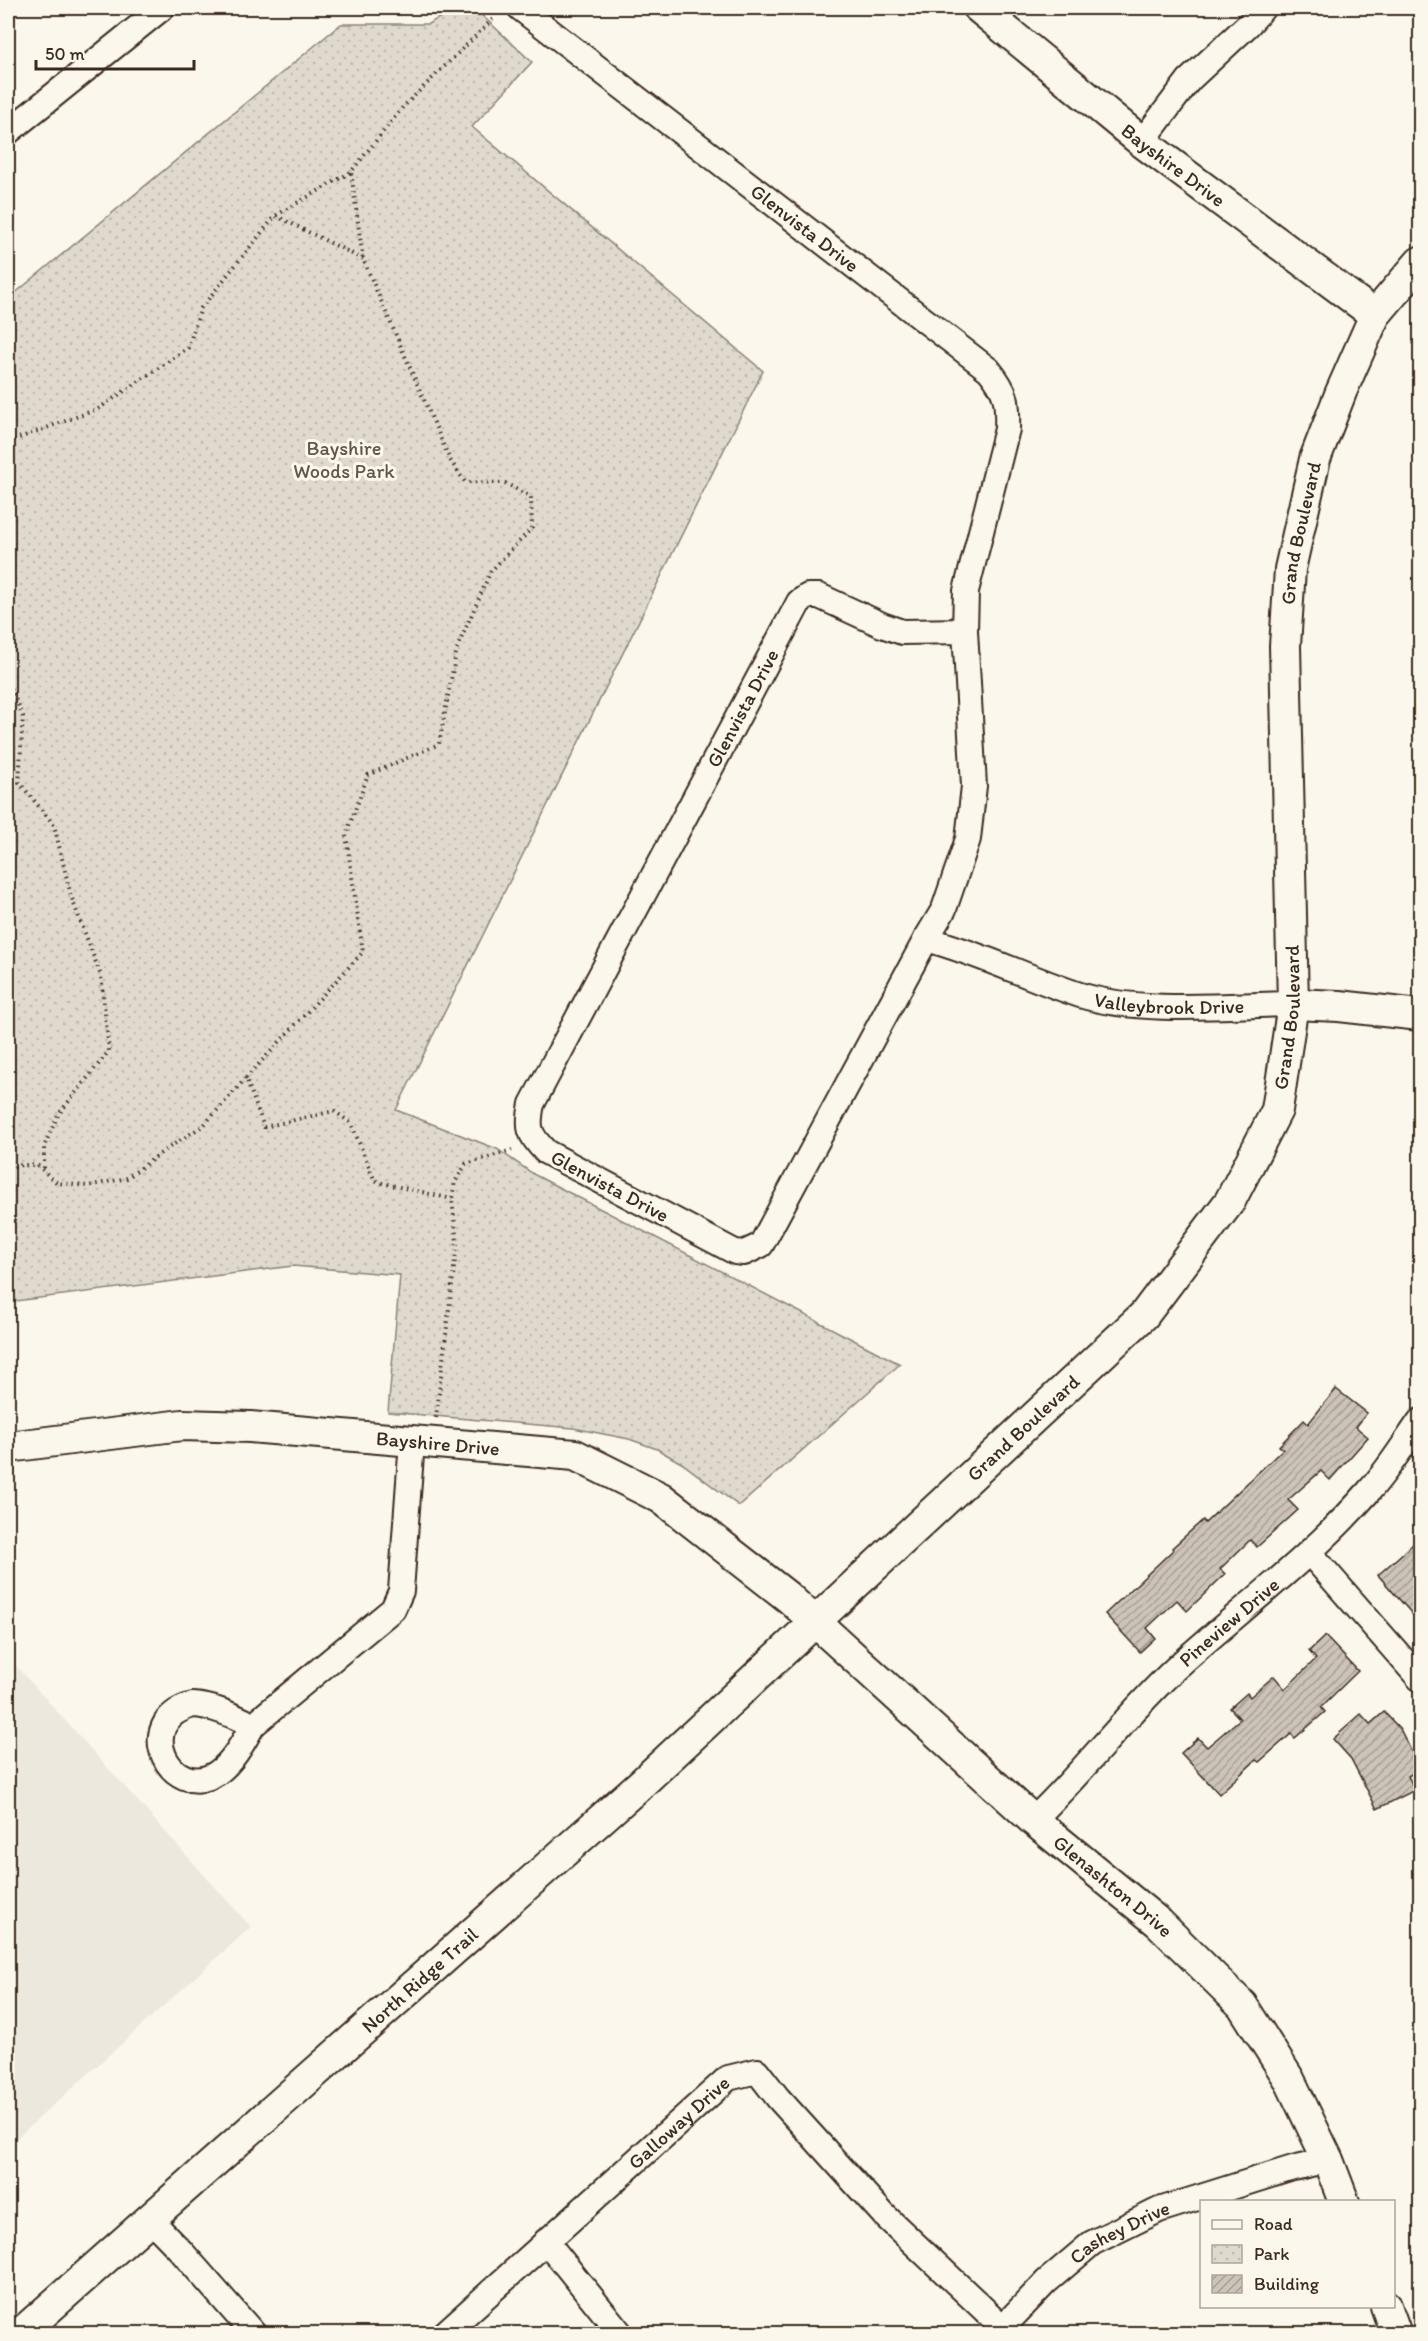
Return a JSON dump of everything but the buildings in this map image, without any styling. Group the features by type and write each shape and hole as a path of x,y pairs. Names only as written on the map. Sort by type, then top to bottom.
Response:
{"street":[{"path":"8,132 162,8"},
{"name":"Glenvista Drive","path":"520,8 979,363 1002,386 1008,406 1006,429 966,591 965,631 974,786 968,839 944,909 761,1245 744,1253 727,1248 546,1152 534,1140 528,1123 532,1104 799,602 808,596 819,596 882,626 902,632 965,631"},
{"name":"Bayshire Drive","path":"979,8 1142,142 1375,315"},
{"path":"1142,142 1189,81 1263,8"},
{"name":"Grand Boulevard","path":"815,1623 1144,1315 1230,1201 1277,1110 1293,1004 1285,646 1290,569 1315,459 1341,393 1375,315 1420,262"},
{"name":"Valleybrook Drive","path":"926,939 951,945 1082,995 1140,1006 1293,1004 1340,1006 1420,1015"},
{"name":"Pineview Drive","path":"1033,1820 1066,1789 1098,1751 1176,1669 1310,1552 1370,1491 1420,1421"},
{"name":"Bayshire Drive","path":"8,1447 182,1425 250,1427 575,1455 661,1498 789,1598 815,1623"},
{"path":"253,1725 393,1609 401,1591 412,1441"},
{"path":"1310,1552 1420,1679"},
{"name":"Glenashton Drive","path":"815,1623 1033,1820 1159,1923 1242,2005 1290,2079 1328,2160 1343,2200"},
{"name":"North Ridge Trail","path":"20,2334 642,1783 815,1623"},
{"name":"Galloway Drive","path":"444,2334 728,2078 757,2071 778,2098 884,2215 1006,2330"},
{"name":"Cashey Drive","path":"1006,2330 1046,2282 1092,2243 1159,2210 1293,2168 1328,2160"},
{"path":"149,2218 181,2250 254,2334"},
{"path":"546,2241 621,2334"},
{"path":"1386,2308 1396,2334"}],"path":[{"path":"8,442 98,409 188,348 201,308 275,216 351,172 403,107 495,17"},
{"path":"8,1169 21,1165 37,1165 57,1184 88,1186 127,1178 204,1125 363,952 346,835 368,775 439,744 457,648 491,571 532,528 531,497 506,483 465,482 450,460 363,259 351,172"},
{"path":"275,216 363,259"},
{"path":"8,683 22,716 19,782 54,825 71,896 101,976 109,1051 58,1115 44,1147 44,1172"},
{"path":"246,1078 264,1127 334,1110 351,1123 374,1179 378,1182 452,1198"},
{"path":"436,1418 457,1243 452,1198 455,1182 466,1164 512,1150"}],"shaded area":[{"path":"8,1657 251,1927 8,2146"}],"green space":[{"name":"Bayshire Woods Park","path":"458,8 474,8 532,62 472,127 763,371 396,1110 497,1149 535,1175 900,1364 739,1506 683,1464 657,1449 629,1439 573,1428 388,1412 400,1275 293,1266 8,1302 8,299 341,24 428,24"}]}
